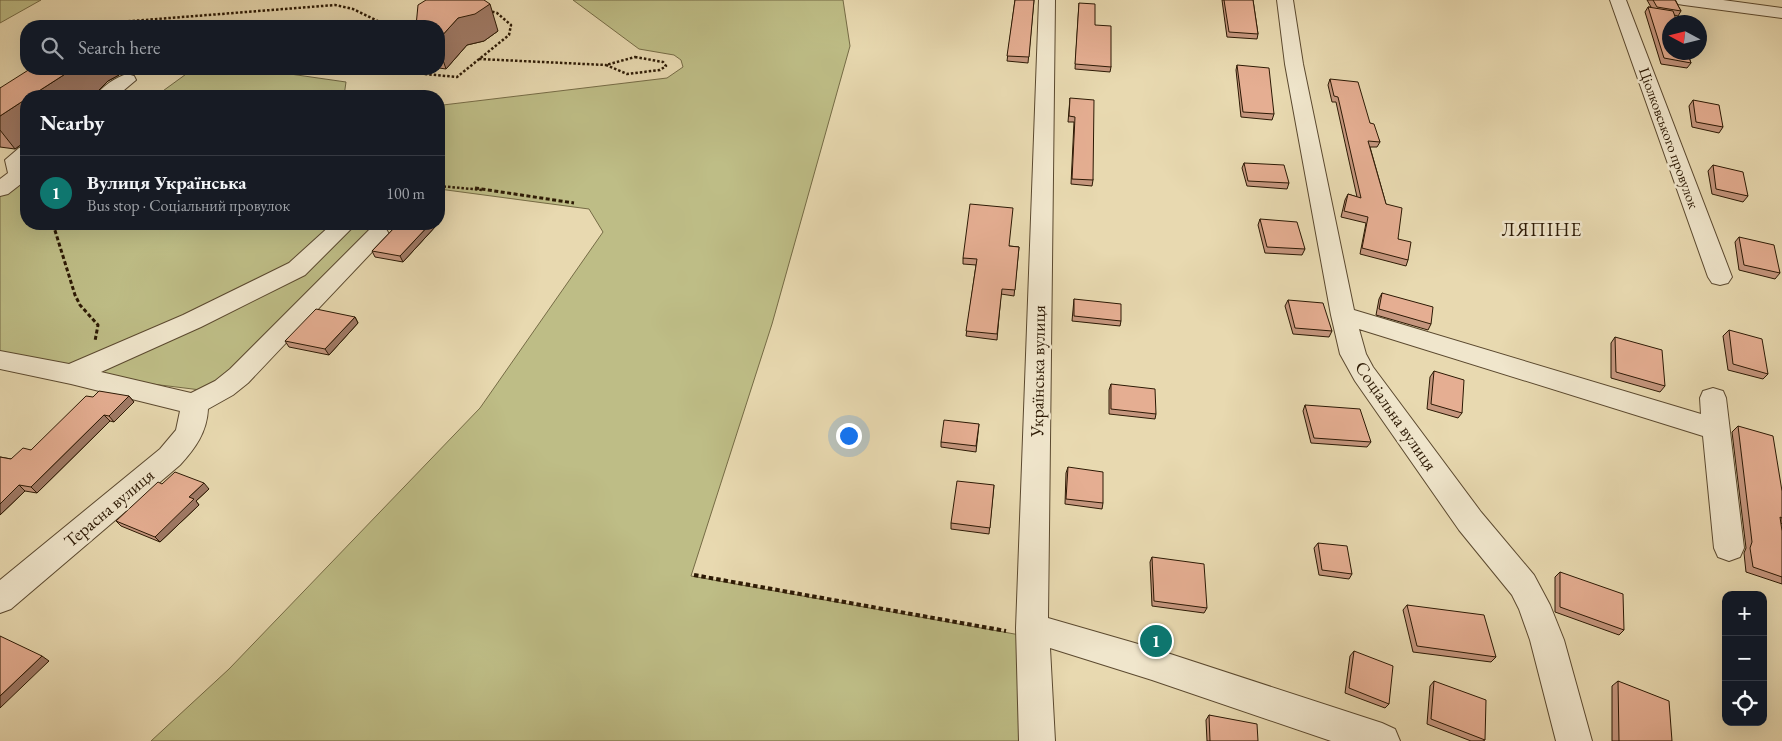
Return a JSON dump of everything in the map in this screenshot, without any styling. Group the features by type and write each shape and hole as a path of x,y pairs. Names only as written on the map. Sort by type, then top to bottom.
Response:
{"street":[{"name":"Українська вулиця","path":"1037,741 1032,632 1047,0"},
{"name":"Соціальна вулиця","path":"1285,0 1294,64 1343,315 1353,354 1364,374 1470,521 1523,585 1534,605 1547,640 1574,741"},
{"name":"Ціолковського провулок","path":"1618,0 1720,277"},
{"path":"1684,0 1782,13"},
{"path":"113,90 127,80"},
{"path":"0,188 19,174 15,160 20,156"},
{"path":"71,374 192,321 297,269 339,230"},
{"path":"0,360 71,374 194,404 224,388 239,376 378,234"},
{"path":"1343,315 1716,429"},
{"path":"1713,398 1729,548"},
{"name":"Терасна вулиця","path":"0,599 180,447 191,432 195,421 194,404"},
{"path":"1032,632 1152,664 1382,741"}],"path":[{"path":"144,20 335,5 353,8 376,20"},
{"path":"435,75 457,77 509,35 511,24 497,13 488,11"},
{"path":"479,59 606,65 635,57 663,62 666,66 660,70 627,74 606,65"},
{"path":"445,187 574,203"},
{"path":"55,230 75,295 80,305 98,325 96,339 71,374"},
{"path":"694,575 1032,632"}],"shaded area":[{"path":"0,0 41,0 0,23"},
{"path":"573,0 843,0 850,46 772,324 691,576 1020,635 1026,741 151,741 229,669 480,408 603,232 589,209 445,190 445,105 667,78 683,67 681,60 674,55 639,49"},
{"path":"185,75 297,75 346,82 345,90 164,90"},
{"path":"19,175 20,230 382,230 225,393 71,374 0,360 0,189"}],"building":[{"path":"426,0 484,0 490,4 475,14 458,18 445,32 445,20 417,20 418,5"},
{"path":"1015,0 1034,0 1029,57 1007,56"},
{"path":"1224,0 1253,0 1258,34 1229,32"},
{"path":"1653,0 1675,0 1681,11 1657,7"},
{"path":"1079,3 1095,4 1095,25 1111,26 1111,67 1075,64"},
{"path":"1648,7 1673,11 1674,15 1662,15 1662,52"},
{"path":"1675,60 1690,60 1691,63"},
{"path":"1237,65 1269,68 1274,114 1243,112"},
{"path":"21,75 64,75 40,90 20,90 20,103 0,116 0,88"},
{"path":"1330,79 1358,82 1370,123 1374,124 1380,142 1368,141 1386,204 1402,208 1398,239 1411,242 1408,260 1362,248 1368,217 1344,211 1348,194 1361,198 1338,97 1334,96"},
{"path":"1070,98 1094,100 1093,180 1072,179 1075,117 1069,116"},
{"path":"1693,100 1719,105 1723,127 1696,122"},
{"path":"1244,163 1284,165 1289,183 1248,181"},
{"path":"1713,165 1743,172 1748,196 1716,189"},
{"path":"970,204 1013,208 1009,246 1019,247 1015,290 1002,289 997,334 966,331 977,259 963,258"},
{"path":"1260,219 1297,222 1305,249 1267,247"},
{"path":"392,230 424,230 400,256 372,251"},
{"path":"1739,237 1774,245 1780,273 1744,265"},
{"path":"1382,293 1433,307 1431,324 1379,309"},
{"path":"1074,299 1121,304 1121,321 1074,316"},
{"path":"1288,300 1323,303 1332,331 1295,328"},
{"path":"316,309 355,317 325,349 285,341"},
{"path":"1729,330 1762,339 1768,374 1733,364"},
{"path":"1615,337 1662,350 1665,386 1616,372"},
{"path":"1434,371 1464,380 1462,413 1431,404"},
{"path":"1111,384 1155,389 1156,414 1111,409"},
{"path":"99,391 129,396 109,416 104,415 31,487 19,485 0,504 0,457 11,459 23,448 31,450 86,396 93,397"},
{"path":"1305,405 1360,409 1371,442 1314,438"},
{"path":"944,420 979,424 976,446 941,442"},
{"path":"1738,426 1773,436 1782,491 1782,518 1780,517 1782,531 1782,577 1753,567 1750,548 1752,542"},
{"path":"1068,467 1103,472 1103,503 1066,499"},
{"path":"175,472 204,483 189,497 194,499 155,537 116,521 158,482 162,484"},
{"path":"957,481 994,485 990,528 951,523"},
{"path":"1318,543 1347,546 1352,574 1322,570"},
{"path":"1152,557 1204,564 1207,608 1154,601"},
{"path":"1560,572 1623,594 1624,630 1560,607"},
{"path":"1407,605 1484,615 1496,657 1417,646"},
{"path":"0,636 42,656 0,696"},
{"path":"1354,651 1393,666 1389,704 1349,688"},
{"path":"1434,681 1486,700 1485,740 1431,719"},
{"path":"1618,681 1669,701 1672,741 1619,741"},
{"path":"1209,715 1257,724 1258,741 1210,741"}],"place":[{"name":"Вулиця Українська","path":"1156,641"}],"district":[{"name":"ЛЯПІНЕ","path":"1542,229"}]}
